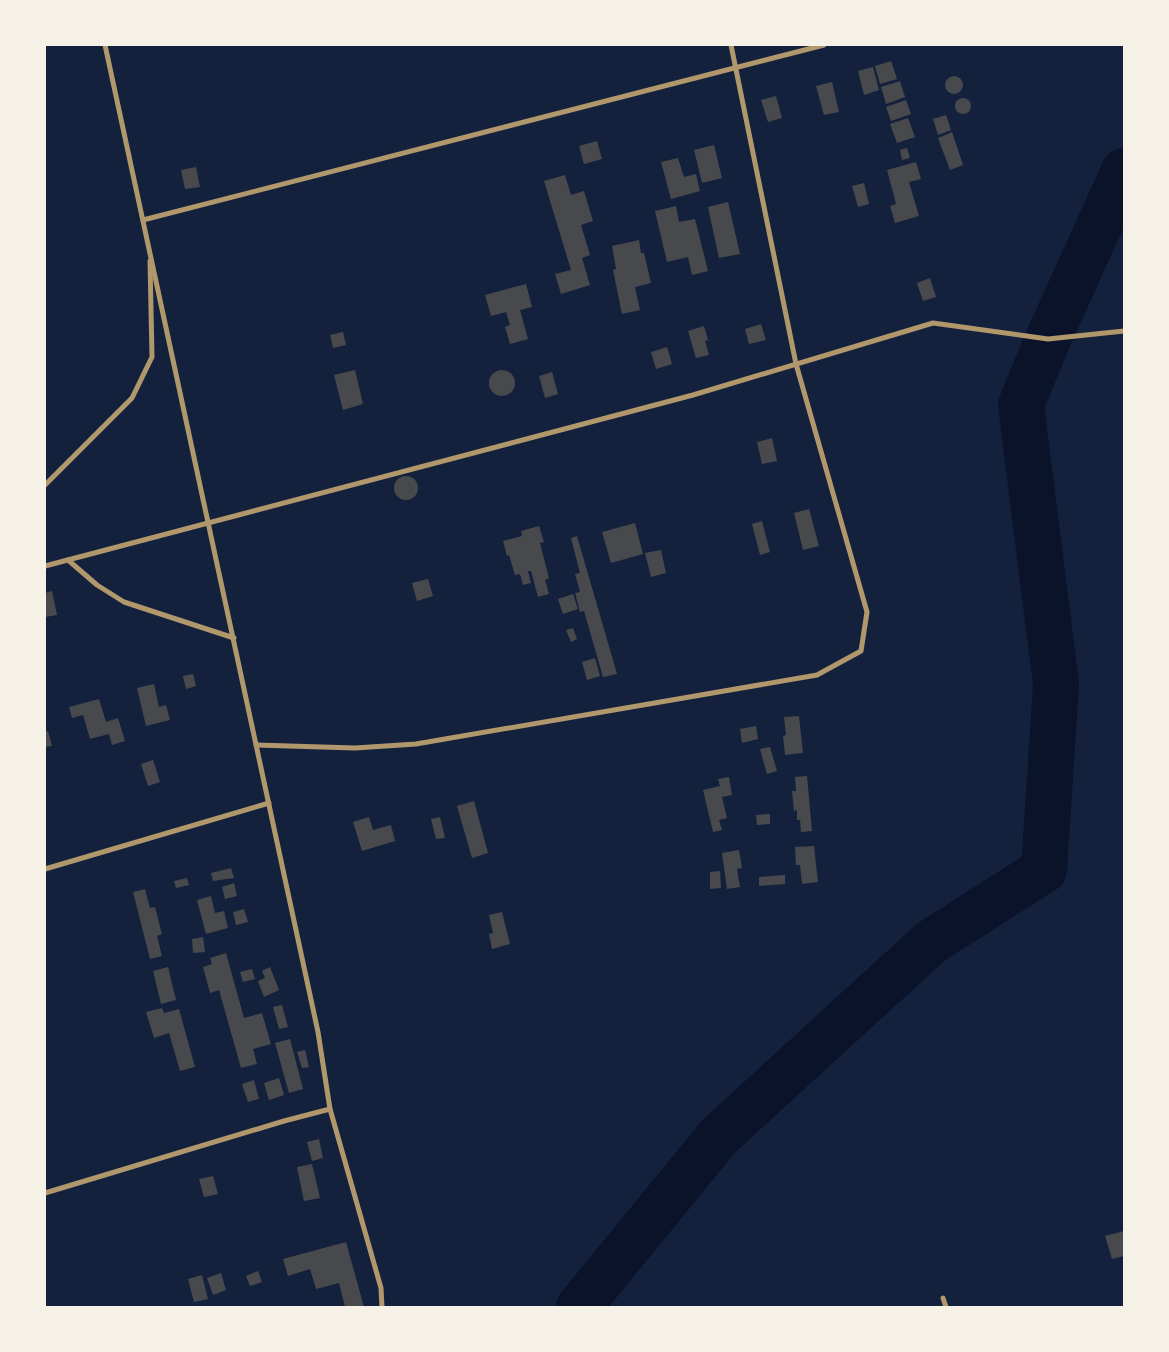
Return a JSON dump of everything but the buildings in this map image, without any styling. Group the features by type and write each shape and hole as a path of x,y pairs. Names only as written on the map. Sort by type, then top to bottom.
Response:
{"street":[{"path":"105,45 318,1032 330,1109 380,1288 382,1307"},
{"path":"256,745 355,748 416,744 817,675 861,651 867,612 796,364 731,45"},
{"path":"143,220 824,45"},
{"path":"45,485 132,398 152,357 149,248"},
{"path":"45,566 693,395 933,323 1048,339 1124,331"},
{"path":"68,560 97,585 124,602 234,638"},
{"path":"45,868 269,803"},
{"path":"45,1193 330,1109"},
{"path":"943,1298 946,1307"}],"waterway":[{"path":"579,1307 719,1136 931,942 1044,870 1056,684 1021,405 1048,339 1124,171"}]}
